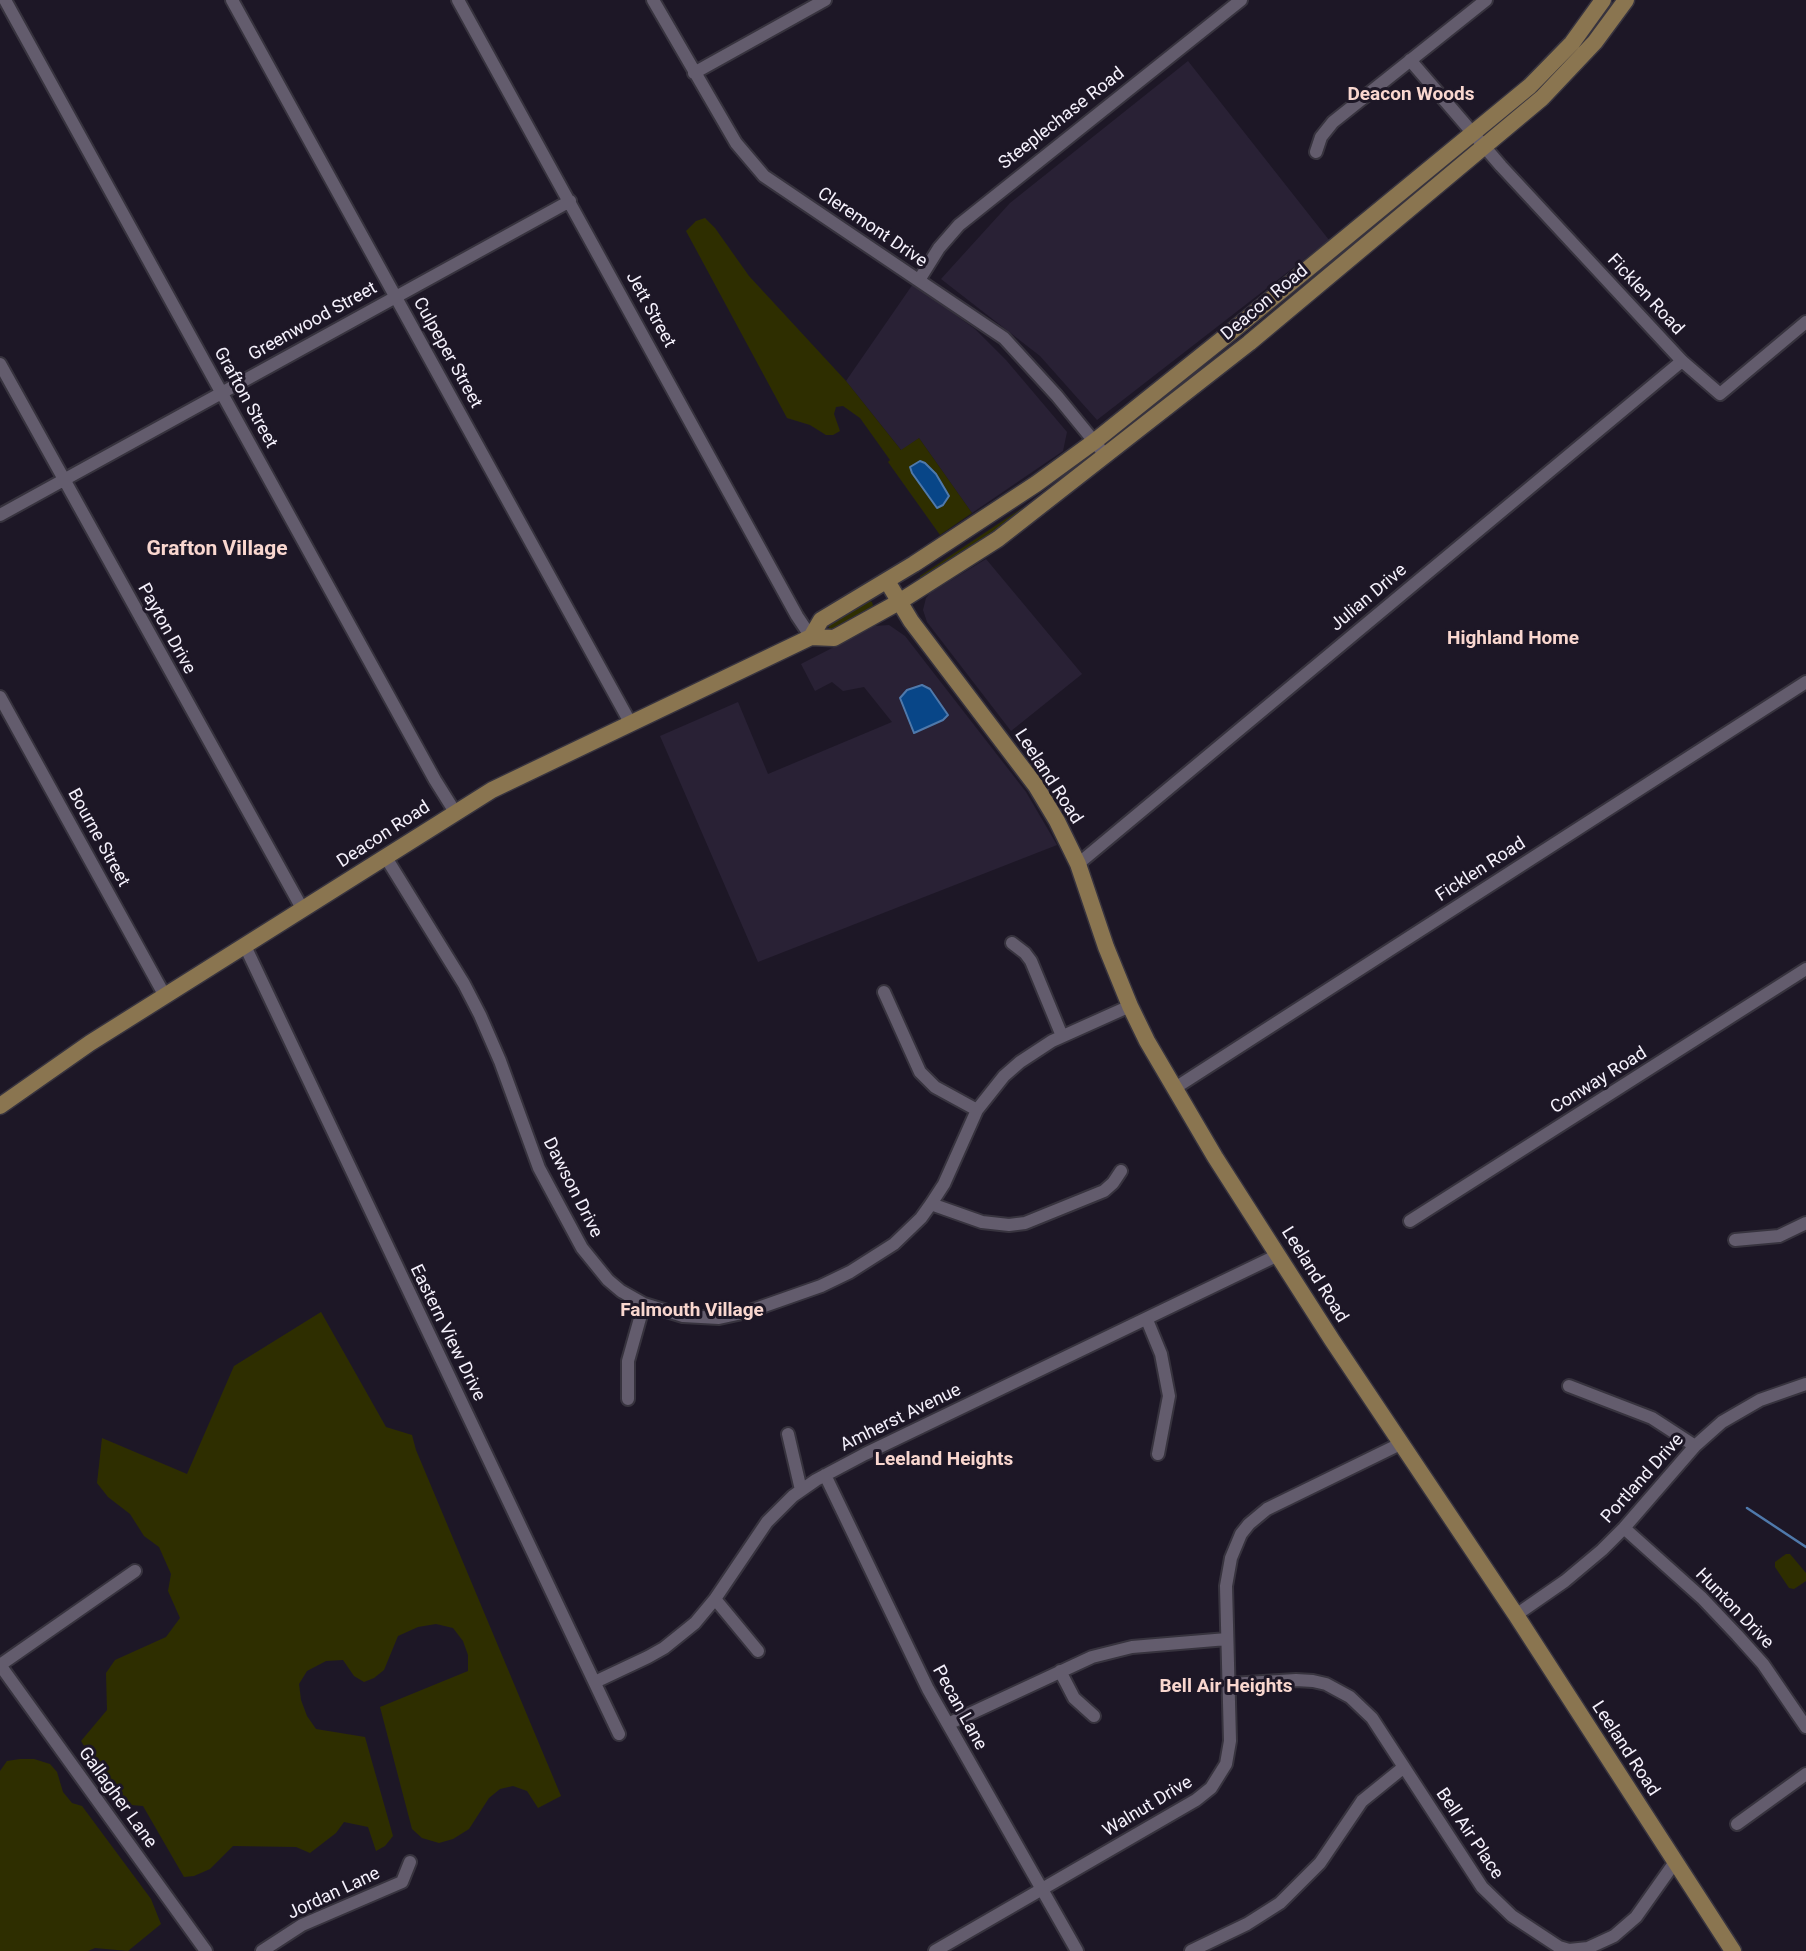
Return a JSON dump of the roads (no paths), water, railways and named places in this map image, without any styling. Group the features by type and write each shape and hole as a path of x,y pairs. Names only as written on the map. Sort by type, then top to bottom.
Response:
{"main road":[{"name":"Deacon Road","path":"0,1106 46,1072 455,812 540,765 811,637 834,638 900,602 999,539 1249,343 1479,138 1552,64 1585,27 1603,0"},
{"name":"Deacon Road","path":"811,637 821,620 887,581 1036,484 1095,441 1479,138 1542,98 1600,37 1626,0"},
{"path":"887,581 900,602"},
{"name":"Leeland Road","path":"900,602 911,621 1036,786 1057,821 1079,864 1106,947 1147,1041 1278,1255 1400,1444 1516,1615 1733,1951"}],"street":[{"name":"Grafton Street","path":"5,0 455,812"},
{"name":"Culpeper Street","path":"232,0 631,724"},
{"name":"Jett Street","path":"458,0 811,637"},
{"name":"Cleremont Drive","path":"653,0 736,143 764,176 1004,338 1106,456"},
{"path":"694,73 825,0"},
{"name":"Steeplechase Road","path":"919,280 939,248 959,225 1241,0"},
{"path":"1316,152 1321,137 1333,122 1486,0"},
{"name":"Ficklen Road","path":"1410,60 1682,361 1720,394 1806,322"},
{"name":"Greenwood Street","path":"0,515 570,201"},
{"name":"Julian Drive","path":"1079,864 1682,361"},
{"name":"Payton Drive","path":"0,364 303,910"},
{"name":"Ficklen Road","path":"1175,1088 1806,682"},
{"name":"Bourne Street","path":"0,697 165,996"},
{"name":"Dawson Drive","path":"385,856 464,984 480,1015 500,1061 539,1168 582,1248 608,1280 644,1304 683,1316 701,1318 747,1312 821,1286 877,1256 908,1232 931,1204 944,1184 977,1110 990,1092 1020,1062 1062,1037 1130,1006"},
{"path":"1012,943 1031,961 1062,1037"},
{"name":"Eastern View Drive","path":"245,946 619,1734"},
{"name":"Conway Road","path":"1410,1221 1806,970"},
{"path":"884,992 920,1072 935,1087 977,1110"},
{"path":"931,1204 995,1225 1025,1223 1104,1191 1121,1171"},
{"path":"1735,1240 1779,1236 1806,1223"},
{"name":"Amherst Avenue","path":"595,1682 663,1648 695,1623 715,1600 767,1522 801,1490 825,1475 1278,1255"},
{"path":"628,1399 628,1361 644,1304"},
{"path":"1147,1320 1161,1354 1169,1396 1158,1454"},
{"name":"Portland Drive","path":"1516,1615 1583,1566 1624,1528 1695,1446 1721,1422 1760,1400 1806,1384"},
{"path":"1569,1386 1653,1418 1695,1446"},
{"path":"788,1434 801,1490"},
{"name":"Walnut Drive","path":"935,1951 1196,1800 1211,1788 1220,1776 1229,1754 1231,1713 1227,1575 1236,1545 1249,1524 1267,1509 1400,1444"},
{"name":"Pecan Lane","path":"825,1475 892,1617 948,1724 1077,1951"},
{"name":"Hunton Drive","path":"1624,1528 1702,1598 1739,1637 1763,1664 1806,1727"},
{"path":"0,1665 135,1571"},
{"path":"715,1600 758,1651"},
{"path":"948,1724 1092,1657 1132,1647 1227,1639"},
{"name":"Gallagher Lane","path":"0,1665 206,1951"},
{"path":"1060,1671 1074,1698 1094,1716"},
{"name":"Bell Air Place","path":"1230,1684 1296,1680 1326,1684 1362,1707 1372,1718 1482,1887 1512,1916 1559,1947 1569,1950 1588,1948 1614,1936 1636,1917 1675,1862"},
{"path":"1191,1951 1247,1924 1280,1903 1320,1863 1362,1801 1404,1767"},
{"path":"1737,1824 1806,1774"},
{"name":"Jordan Lane","path":"262,1951 302,1925 402,1882 410,1862"}],"water":[{"path":"920,461 936,474 949,496 943,505 937,508 912,473 910,467"},
{"path":"922,685 930,689 948,715 914,733 900,698 907,690"}],"waterway":[{"path":"1747,1508 1806,1547"}],"district":[{"name":"Deacon Woods","path":"1411,95"},
{"name":"Grafton Village","path":"217,550"},
{"name":"Highland Home","path":"1513,639"},
{"name":"Falmouth Village","path":"692,1311"},
{"name":"Leeland Heights","path":"944,1460"},
{"name":"Bell Air Heights","path":"1226,1687"}]}
